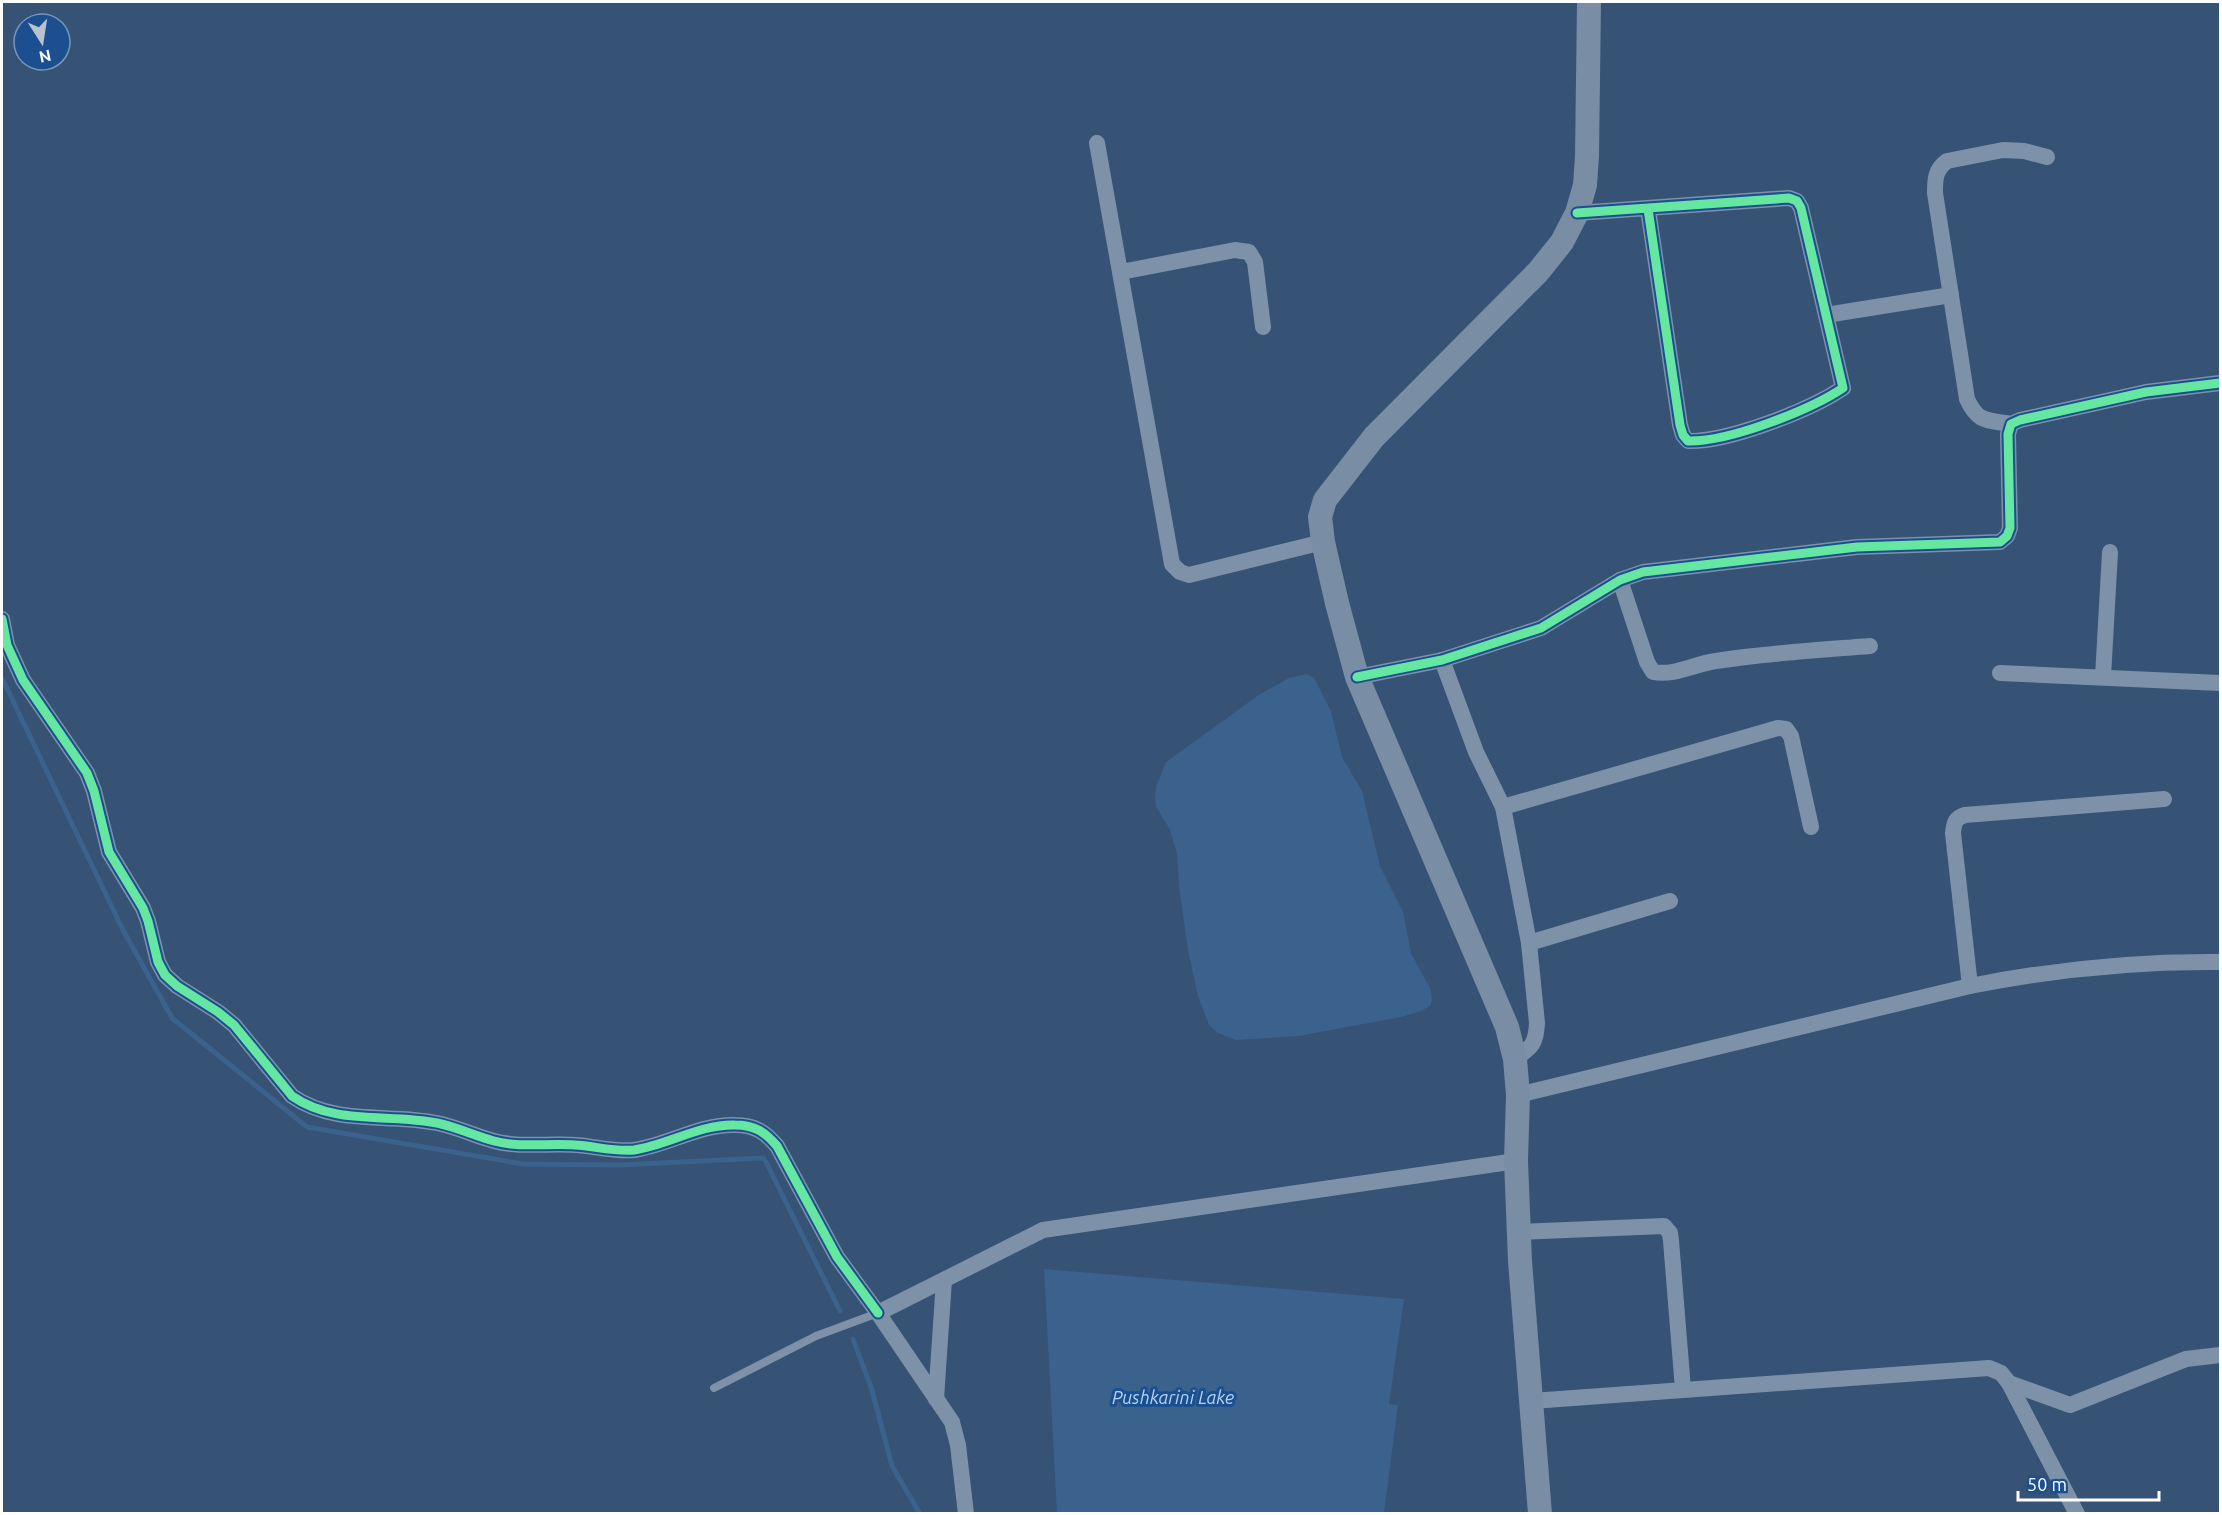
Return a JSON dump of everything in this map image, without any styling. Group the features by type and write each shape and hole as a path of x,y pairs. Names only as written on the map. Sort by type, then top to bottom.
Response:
{"main road":[{"path":"1540,1514 1519,1232 1516,1161 1518,1095 1515,1059 1507,1027 1357,676 1323,542 1320,517 1325,500 1374,437 1538,272 1562,242 1577,213 1585,185 1588,2"}],"street":[{"path":"1097,143 1172,564 1180,572 1189,575 1323,542"},
{"path":"2046,157 2024,151 2003,150 1947,161 1939,167 1935,178 1935,193 1967,399 1973,412 1982,419 2011,424 2020,420 2146,392 2220,383"},
{"path":"1577,213 1789,198 1797,201 1801,208 1843,388 1827,399 1739,434 1689,441 1683,435 1680,425 1648,209"},
{"path":"1121,272 1235,250 1249,252 1255,262 1263,327"},
{"path":"1826,315 1951,295"},
{"path":"1357,676 1442,660 1540,628 1620,580 1643,572 1857,547 2000,542 2007,537 2010,528 2008,434 2011,424"},
{"path":"2103,677 2110,552"},
{"path":"1620,580 1647,662 1653,672 1663,674 1713,661 1765,654 1870,646"},
{"path":"2,619 7,645 22,680 87,773 110,852 143,908 158,962 165,975 234,1026 292,1096 304,1104 341,1115 437,1123 495,1142 519,1145 574,1145 633,1150 732,1125 750,1126 765,1133 777,1146 837,1257 878,1313 951,1422 955,1434 966,1514"},
{"path":"1442,660 1476,752 1503,807 1529,942 1537,1023 1536,1036 1532,1046 1515,1059"},
{"path":"2000,673 2220,683"},
{"path":"1503,807 1778,728 1786,729 1791,736 1810,827"},
{"path":"1970,986 1953,833 1954,824 1958,818 1965,815 2164,799"},
{"path":"1529,942 1670,901"},
{"path":"1518,1095 2024,975 2181,962 2220,962"},
{"path":"878,1313 1043,1230 1516,1161"},
{"path":"1519,1232 1664,1227 1670,1233 1683,1389"},
{"path":"936,1399 944,1280"},
{"path":"2009,1383 2070,1405 2186,1359 2220,1356"},
{"path":"1532,1401 1989,1368 2001,1373 2009,1383 2077,1514"}],"lane":[{"path":"714,1388 816,1336 878,1313"}],"water":[{"path":"1306,674 1314,678 1331,711 1342,757 1362,791 1380,866 1403,912 1411,953 1431,990 1432,1000 1430,1006 1421,1011 1401,1017 1299,1036 1236,1040 1218,1033 1209,1025 1198,996 1188,950 1179,887 1177,853 1169,828 1156,807 1156,787 1166,762 1260,694 1289,678"},
{"name":"Pushkarini Lake","path":"1044,1269 1404,1299 1389,1404 1398,1405 1384,1513 1057,1513"}],"waterway":[{"path":"2,678 123,930 172,1018 307,1127 523,1164 620,1165 764,1158 840,1311"},
{"path":"853,1339 872,1390 892,1466 920,1514"}],"cycle path":[{"path":"1577,213 1789,198 1797,201 1801,208 1843,388 1811,406 1769,423 1725,436 1688,441 1680,425 1648,209"},
{"path":"1357,677 1442,660 1541,628 1620,580 1643,572 1857,547 2000,542 2007,536 2010,528 2008,434 2011,424 2020,420 2146,392 2220,383"},
{"path":"2,619 7,645 23,680 87,773 94,791 109,852 143,908 158,962 165,975 177,986 234,1025 292,1096 309,1105 344,1115 437,1123 494,1141 514,1144 575,1145 634,1150 709,1128 735,1125 754,1128 764,1133 777,1146 837,1257 878,1313"}]}
